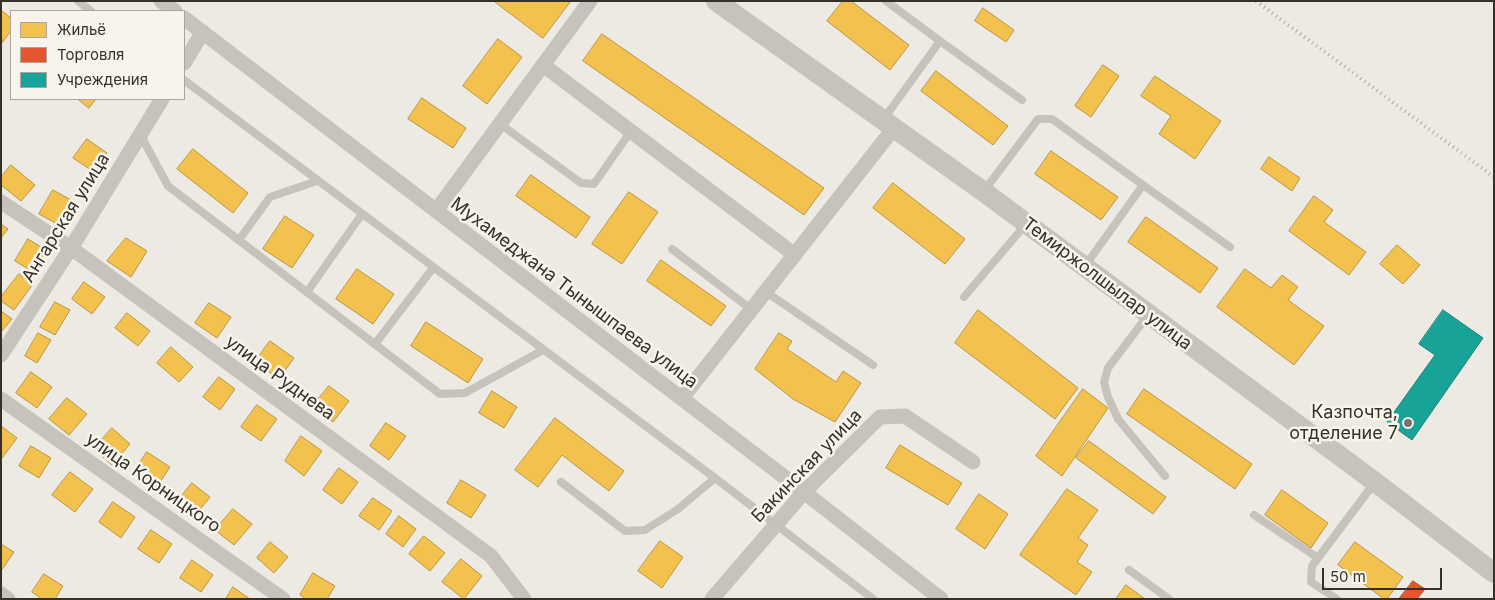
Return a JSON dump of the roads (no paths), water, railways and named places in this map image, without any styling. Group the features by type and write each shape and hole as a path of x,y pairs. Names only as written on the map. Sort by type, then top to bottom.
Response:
{"street":[{"path":"161,1 174,10"},
{"path":"436,211 590,1"},
{"name":"Темиржолшылар улица","path":"716,1 984,192 1083,268 1375,482 1494,573"},
{"name":"Мухамеджана Тынышпаева улица","path":"185,19 682,398 941,599"},
{"path":"185,61 203,32"},
{"path":"543,65 796,255"},
{"name":"Ангарская улица","path":"1,355 71,248 161,100"},
{"path":"682,398 796,255 889,124"},
{"name":"улица Руднева","path":"1,202 71,248 491,556 524,599"},
{"name":"улица Корницкого","path":"1,399 283,599"},
{"name":"Бакинская улица","path":"712,599 804,492 880,418 905,416 972,462"},
{"path":"1,594 8,599"}],"lane":[{"path":"78,1 91,10"},
{"path":"886,1 1022,100"},
{"path":"889,124 940,41"},
{"path":"185,81 715,478 873,599"},
{"path":"984,192 1038,120 1052,119 1230,247"},
{"path":"500,124 581,184 594,184 631,131"},
{"path":"140,134 168,186 440,394 465,393 543,350"},
{"path":"239,240 270,197 318,181"},
{"path":"1083,268 1143,184"},
{"path":"307,292 362,214"},
{"path":"964,297 1026,224"},
{"path":"672,248 752,310"},
{"path":"375,344 433,268"},
{"path":"766,292 873,365"},
{"path":"1148,315 1108,368 1104,382 1108,397 1118,419 1165,476"},
{"path":"561,482 624,531 645,530 678,509 715,478"},
{"path":"1337,599 1311,582 1312,566 1375,482"},
{"path":"1254,515 1318,558"},
{"path":"1130,570 1168,599"}],"railway":[{"path":"1256,1 1494,177"}],"place":[{"name":"Казпочта, отделение 7","path":"1408,423"}]}
